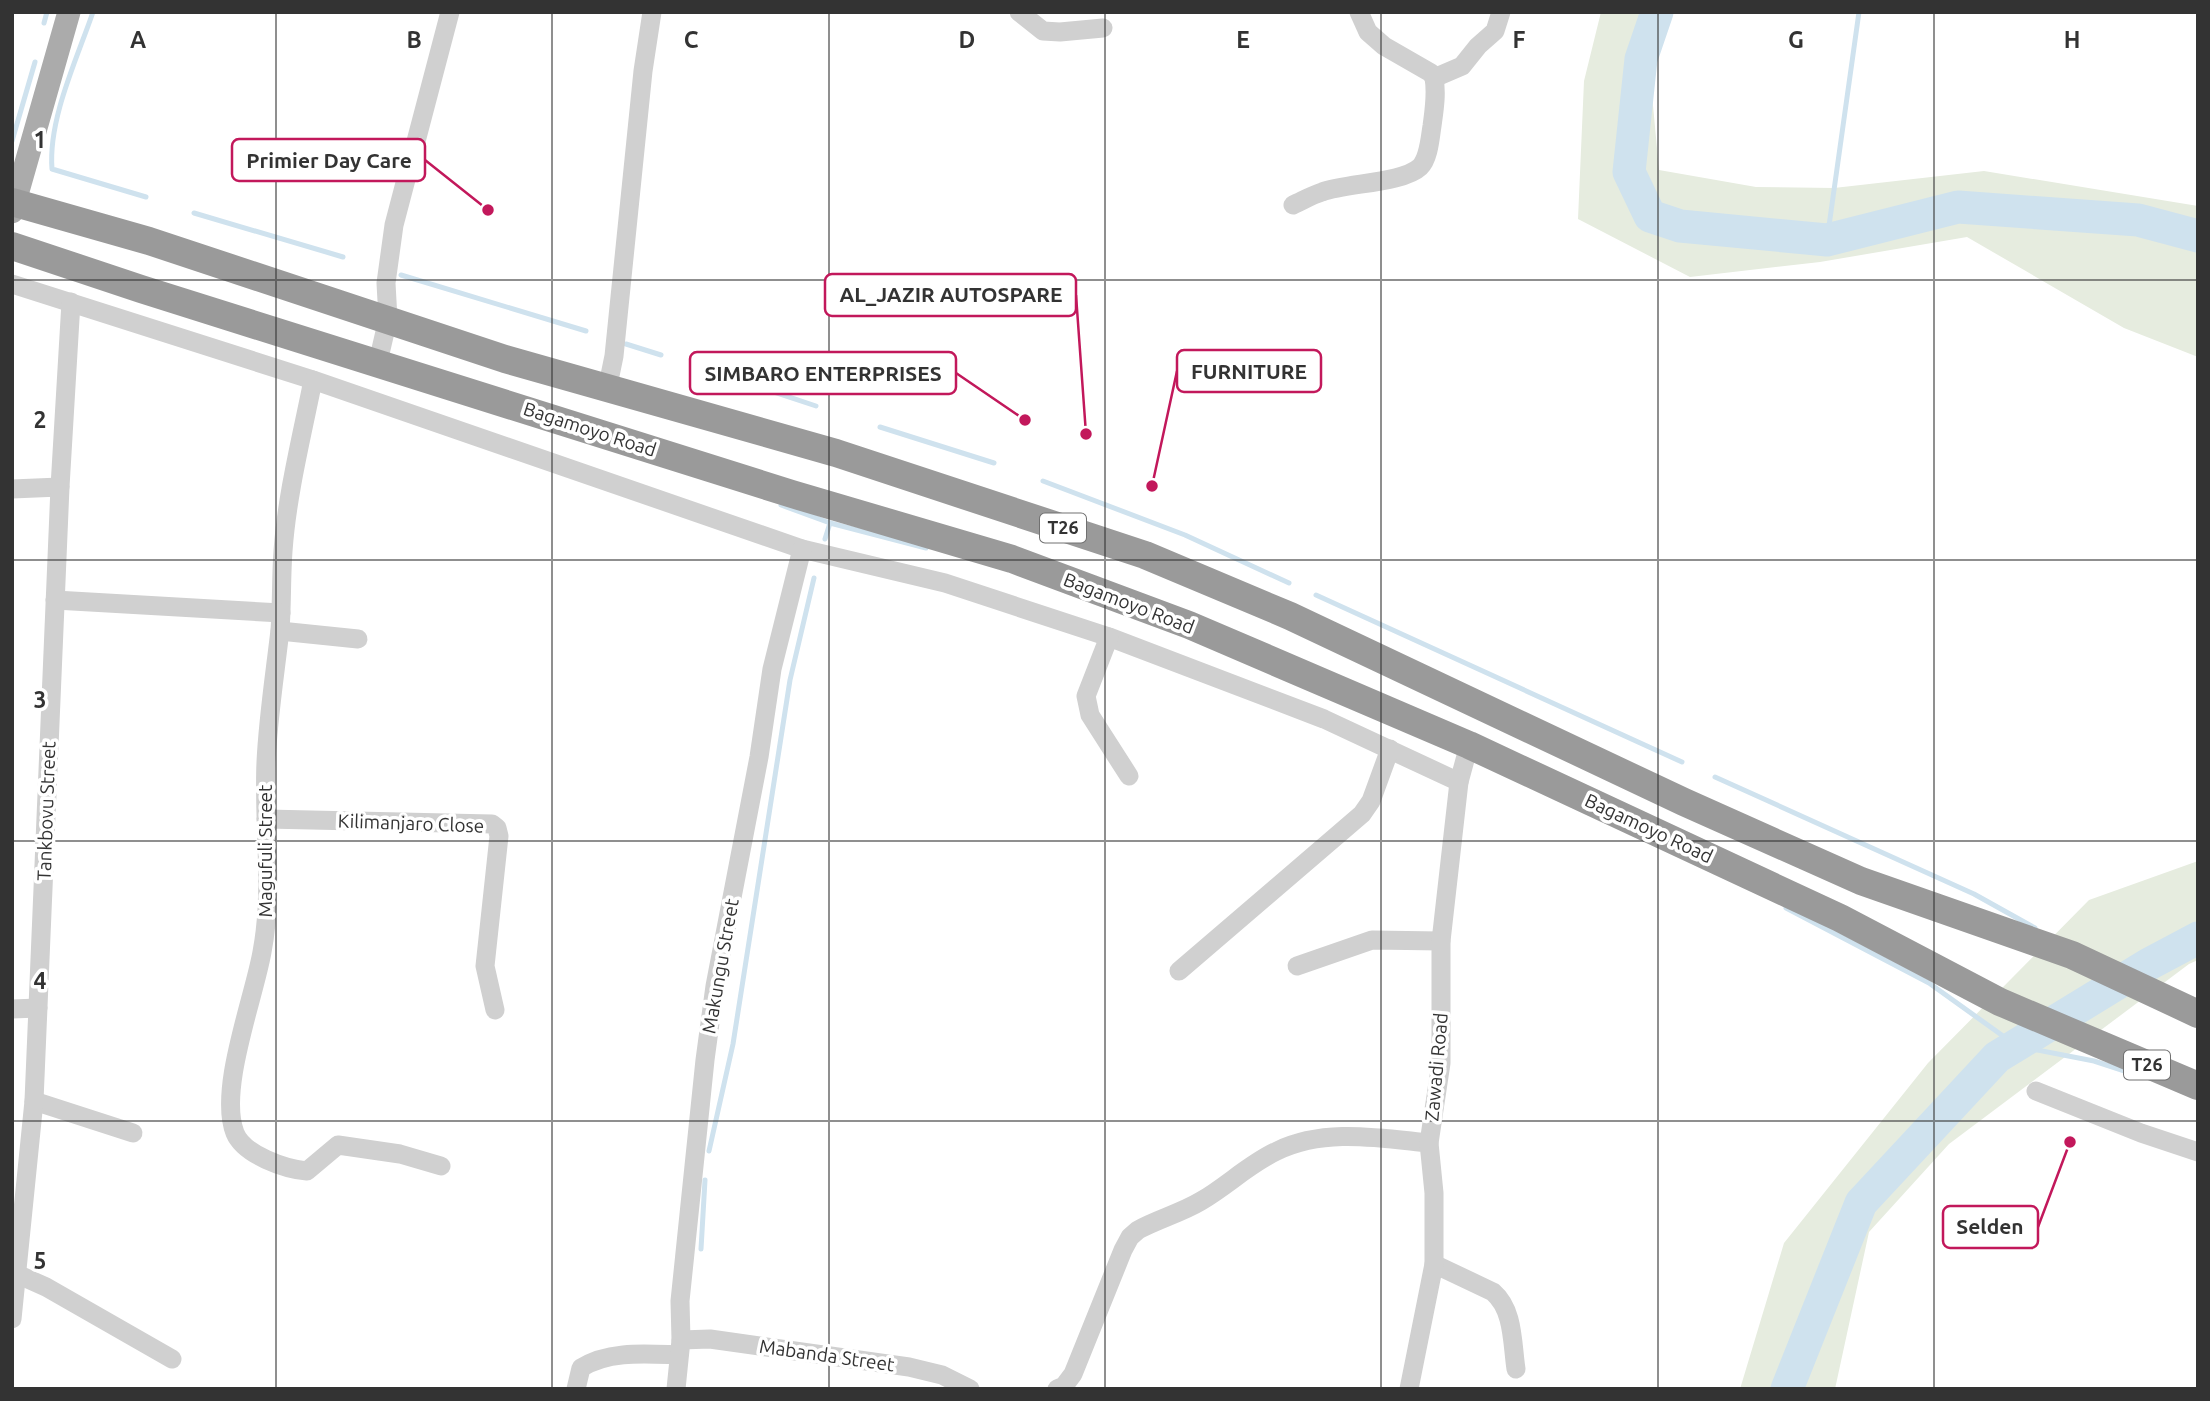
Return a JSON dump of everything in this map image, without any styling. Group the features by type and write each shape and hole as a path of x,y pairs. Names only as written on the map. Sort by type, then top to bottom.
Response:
{"highway":[{"name":"Bagamoyo Road","path":"13,205 149,241 607,390 836,453 1145,555 1290,616 1684,802 1861,881 2072,955 2198,1014"},
{"name":"Bagamoyo Road","path":"12,246 792,494 1010,569 1189,625 1469,745 1840,918 2000,1002 2198,1086"}],"main road":[{"path":"13,205 69,12"}],"street":[{"path":"378,362 388,319 386,283 394,225 450,12"},
{"path":"607,390 614,356 643,71 652,12"},
{"path":"1019,12 1043,31 1103,28"},
{"path":"1293,205 1321,192 1353,184 1393,179 1412,172 1422,165 1427,153 1433,116 1434,78 1431,73 1384,46 1368,32 1359,12"},
{"path":"1434,78 1462,66 1495,31 1501,12"},
{"path":"12,284 313,380 802,549 944,583 1109,637 1324,719 1459,782"},
{"path":"133,322 141,289"},
{"name":"Tankbovu Street","path":"12,1319 34,1101 60,487 71,302"},
{"name":"Magufuli Street","path":"313,380 283,550 280,622 267,743 265,819 269,851 263,947 235,1071 231,1115 235,1133 241,1143 276,1165 295,1170 307,1171 338,1146 400,1154 441,1166"},
{"path":"12,489 60,487"},
{"name":"Makungu Street","path":"676,1389 680,1301 715,986 759,757 772,669 802,549"},
{"path":"55,600 280,622 358,639"},
{"path":"1109,637 1086,696 1090,715 1129,776"},
{"name":"Zawadi Road","path":"1409,1389 1434,1264 1434,1193 1429,1143 1441,1063 1441,941 1459,782 1469,745"},
{"path":"1179,971 1363,814 1371,801 1390,749"},
{"name":"Kilimanjaro Close","path":"265,819 492,824 497,828 499,836 485,966 495,1010"},
{"path":"1297,966 1373,940 1441,941"},
{"path":"12,1010 38,1008"},
{"path":"2036,1091 2141,1133 2198,1152"},
{"path":"34,1101 133,1133"},
{"path":"1057,1389 1064,1386 1073,1374 1123,1250 1130,1237 1138,1230 1201,1201 1256,1163 1294,1144 1339,1137 1429,1143"},
{"path":"1434,1264 1493,1292 1500,1298 1507,1309 1516,1369"},
{"path":"17,1274 46,1287 172,1359"},
{"name":"Mabanda Street","path":"576,1389 581,1368 590,1362 680,1347 710,1339 909,1367 942,1375 970,1389"}],"shaded area":[{"path":"1601,12 1672,12 1650,73 1659,170 1756,187 1834,188 1984,171 2198,206 2198,357 2124,328 1967,237 1820,262 1690,277 1578,219 1584,81"},
{"path":"2198,861 2198,960 2189,964 1949,1144 1869,1232 1835,1389 1740,1389 1784,1243 1928,1063 2089,900"}],"waterway":[{"path":"44,23 47,12"},
{"path":"93,12 59,110 54,130 52,169 146,197"},
{"path":"1657,12 1641,59 1629,172 1650,216 1680,226 1827,240 1958,207 2138,220 2198,236"},
{"path":"1827,240 1859,12"},
{"path":"12,141 35,62"},
{"path":"194,213 343,257"},
{"path":"401,275 586,331"},
{"path":"626,344 661,355"},
{"path":"699,367 816,406"},
{"path":"880,427 994,463"},
{"path":"1043,481 1185,535 1289,583"},
{"path":"781,505 830,523 926,548"},
{"path":"825,539 830,523"},
{"path":"709,1151 733,1044 790,680 814,578"},
{"path":"1316,595 1682,762"},
{"path":"1715,777 1974,894 2035,928"},
{"path":"1786,908 1929,983 2017,1046 2094,1061 2143,1077"},
{"path":"1787,1389 1861,1203 1997,1057 2149,964 2198,938"},
{"path":"701,1249 705,1180"}],"place":[{"name":"Primier Day Care","path":"488,210"},
{"name":"SIMBARO ENTERPRISES","path":"1025,420"},
{"name":"AL_JAZIR AUTOSPARE","path":"1086,434"},
{"name":"FURNITURE","path":"1152,486"},
{"name":"Selden","path":"2070,1142"}]}
